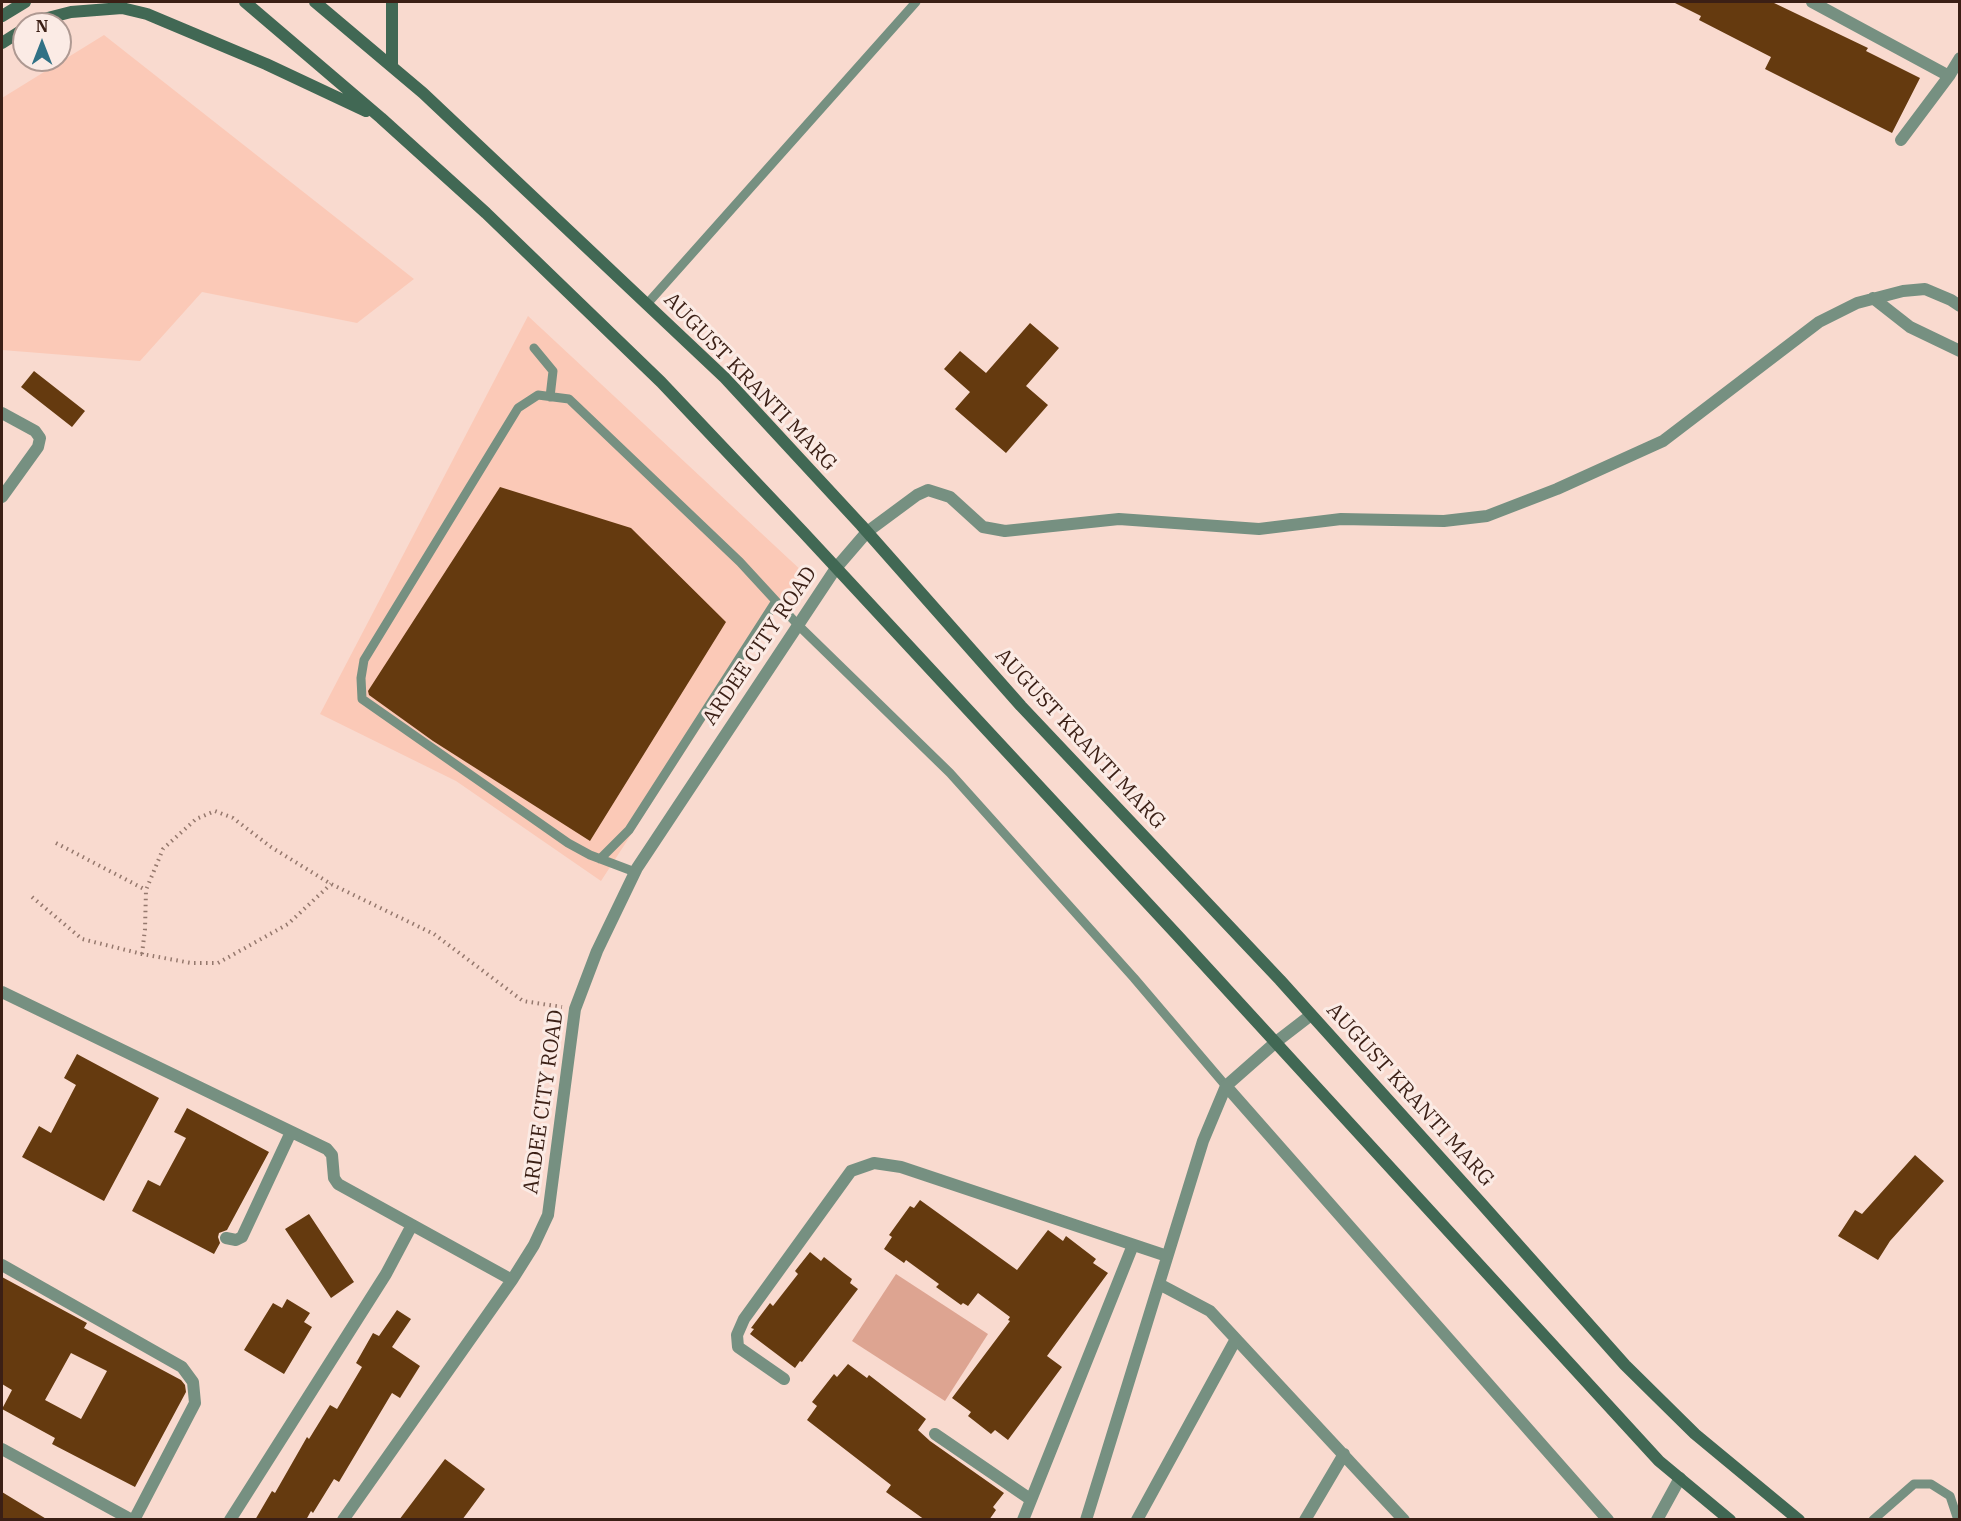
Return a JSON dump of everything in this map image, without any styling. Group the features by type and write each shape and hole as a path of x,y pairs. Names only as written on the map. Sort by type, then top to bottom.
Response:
{"main road":[{"path":"2,16 25,2"},
{"path":"52,12 70,2"},
{"path":"245,2 381,118 486,213 661,382 1276,1042 1659,1461 1730,1520"},
{"name":"AUGUST KRANTI MARG","path":"315,2 423,93 725,378 867,532 1021,706 1311,1015 1625,1365 1695,1434 1799,1520"},
{"path":"392,2 392,66"},
{"path":"70,12 122,8 147,14 266,64 381,118"}],"street":[{"path":"1812,2 1949,76"},
{"path":"1901,140 1949,76 1959,58"},
{"path":"1873,298 1925,289 1959,306"},
{"path":"1873,298 1910,327 1959,351"},
{"name":"ARDEE CITY ROAD","path":"343,1520 512,1280 534,1245 548,1215 575,1009 597,951 635,872 836,568 867,532 928,490 950,497 983,527 1005,531 1119,519 1259,529 1341,519 1444,521 1487,516 1557,489 1663,441 1819,322 1857,303 1873,298"},
{"path":"2,413 34,431 40,438 38,447 2,497"},
{"path":"2,992 327,1149 332,1155 334,1178 338,1184 512,1280"},
{"path":"1086,1520 1203,1141 1226,1086 1311,1015"},
{"path":"1226,1086 1608,1520"},
{"path":"226,1238 236,1240 242,1237 291,1132"},
{"path":"784,1380 738,1347 737,1335 744,1319 851,1171 874,1163 901,1167 1167,1256"},
{"path":"230,1520 386,1274 412,1225"},
{"path":"1023,1520 1133,1245"},
{"path":"2,1264 182,1367 192,1382 195,1403 133,1520 2,1449"},
{"path":"1159,1284 1210,1311 1404,1520"},
{"path":"1137,1520 1236,1339"},
{"path":"935,1434 1030,1499"},
{"path":"1305,1520 1344,1454"},
{"path":"1657,1520 1680,1478"}],"lane":[{"path":"647,304 916,2"},
{"path":"534,348 553,371 550,397"},
{"path":"635,872 600,860 568,843 362,699 361,678 364,660 518,408 538,396 569,399 740,561 798,625 950,773 1134,978 1226,1086"},
{"path":"600,860 629,830 776,601"},
{"path":"1873,1520 1914,1484 1931,1484 1950,1496 1958,1520"}],"path":[{"path":"142,954 146,890 163,849 196,819 215,811 233,818 271,847 331,884 434,934 524,1001 575,1009"},
{"path":"57,843 146,890"},
{"path":"32,897 82,939 191,963 218,963 288,924 331,884"}],"shaded area":[{"path":"104,35 414,279 357,323 202,292 140,361 2,350 2,98 44,72 72,72 72,55"},
{"path":"528,316 804,573 765,628 601,881 456,781 320,714"},
{"path":"896,1274 988,1334 945,1401 852,1341"}],"building":[{"path":"1673,2 1772,2 1868,48 1866,51 1920,78 1892,133 1765,69 1771,57 1699,20 1701,16"},
{"path":"1030,323 1059,348 1026,386 1048,405 1006,453 955,409 970,392 944,369 960,351 986,373"},
{"path":"34,371 85,411 72,427 21,387"},
{"path":"500,487 631,528 726,622 590,841 433,741 369,695 368,691"},
{"path":"77,1054 159,1098 104,1201 22,1157 39,1126 51,1133 76,1085 64,1078"},
{"path":"187,1108 269,1152 227,1230 219,1233 220,1243 214,1254 132,1211 148,1180 160,1186 186,1138 174,1132"},
{"path":"1915,1155 1944,1181 1890,1241 1878,1260 1838,1236 1855,1210 1862,1214"},
{"path":"920,1200 1017,1270 1048,1230 1063,1241 1066,1236 1096,1259 1093,1263 1108,1273 1047,1356 1062,1367 1008,1440 995,1430 991,1434 968,1416 971,1412 952,1398 1010,1321 1008,1320 1010,1317 978,1293 968,1306 963,1303 961,1305 936,1287 939,1284 906,1260 904,1263 884,1249 892,1237 889,1235 910,1206 914,1208"},
{"path":"309,1214 354,1282 331,1298 285,1229"},
{"path":"810,1252 821,1261 824,1257 852,1279 850,1283 858,1289 795,1368 750,1334 754,1329 751,1328 770,1303 773,1306 798,1274 795,1271"},
{"path":"2,1277 87,1323 84,1328 181,1380 186,1392 135,1487 52,1444 55,1438 2,1409 12,1390 2,1384","holes":["71,1353 107,1371 81,1419 45,1400"]},
{"path":"287,1299 310,1313 304,1322 312,1327 284,1374 244,1350 273,1303 282,1308"},
{"path":"397,1310 411,1319 392,1347 420,1366 400,1398 392,1393 339,1482 334,1479 313,1513 311,1511 306,1520 255,1520 272,1491 275,1493 307,1437 309,1439 330,1405 337,1409 362,1367 356,1363 373,1333 379,1336"},
{"path":"848,1364 867,1378 869,1375 926,1419 918,1430 1004,1493 993,1507 996,1510 989,1520 925,1520 886,1492 891,1485 807,1420 817,1406 812,1402 834,1374 837,1377"},
{"path":"445,1459 485,1489 462,1520 399,1520"},
{"path":"2,1492 48,1520 2,1520"}]}
